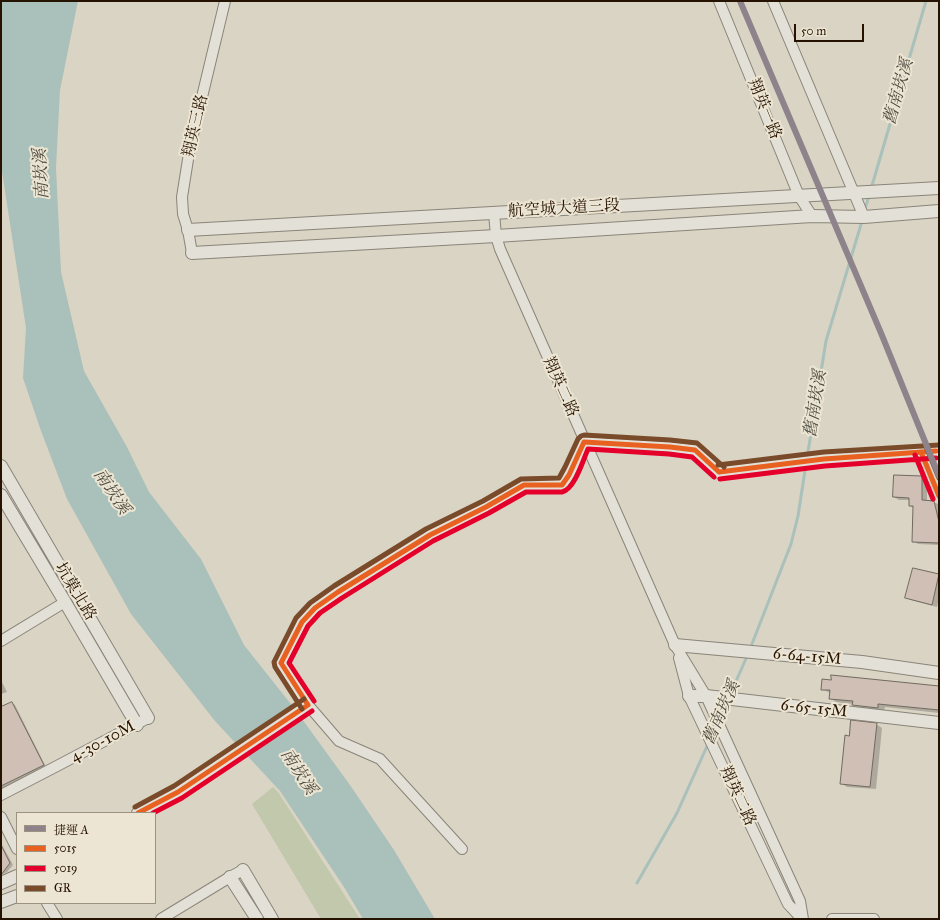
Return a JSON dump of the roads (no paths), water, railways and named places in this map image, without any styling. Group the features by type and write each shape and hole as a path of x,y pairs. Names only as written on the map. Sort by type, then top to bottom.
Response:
{"street":[{"name":"翔英三路","path":"192,253 188,230 183,214 182,197 190,147 225,1"},
{"name":"翔英一路","path":"719,1 799,196 812,216"},
{"path":"773,1 853,194 864,217"},
{"name":"航空城大道三段","path":"188,230 939,188"},
{"name":"航空城大道三段","path":"192,253 812,216 864,217 939,211"},
{"name":"翔英二路","path":"494,213 496,236 500,249 584,442 675,645 706,696 800,901 802,919"},
{"path":"462,849 380,759 339,740 304,707 281,663 302,622 315,608 430,535 486,507 524,485 562,485 567,480 584,442 695,450 719,472 824,459 939,451"},
{"name":"坑菓北路","path":"1,466 148,718"},
{"path":"1,495 14,489"},
{"name":"坑菓北路","path":"1,495 137,724"},
{"path":"1,641 65,602"},
{"name":"翔英二路","path":"675,645 689,696 788,904 802,919"},
{"name":"6-64-15M","path":"675,645 862,662 939,673"},
{"name":"6-65-15M","path":"689,696 706,696 939,723"},
{"path":"140,812 178,792 304,707"},
{"name":"4-30-10M","path":"1,795 148,718"},
{"path":"1,817 16,846"},
{"path":"161,919 243,870 272,919"},
{"path":"1,883 16,876"},
{"path":"230,877 257,919"},
{"path":"1,902 16,896"},
{"path":"48,904 57,919"},
{"path":"832,919 874,919"}],"water":[{"name":"南崁溪","path":"1,1 78,1 60,90 56,168 61,272 84,371 127,447 149,492 201,559 244,645 294,708 350,785 394,850 435,919 363,919 344,887 280,791 215,721 131,614 67,499 23,378 26,328 1,165"}],"waterway":[{"name":"舊南崁溪","path":"871,189 926,1"},
{"name":"舊南崁溪","path":"864,212 869,196"},
{"name":"舊南崁溪","path":"807,458 826,341 862,221"},
{"name":"舊南崁溪","path":"750,649 791,544 798,516 806,464"},
{"name":"舊南崁溪","path":"730,695 748,654"},
{"name":"舊南崁溪","path":"720,719 727,702"},
{"name":"舊南崁溪","path":"712,737 717,726"},
{"name":"舊南崁溪","path":"637,883 677,813 708,744"}],"metro line":[{"name":"A","path":"740,1 881,333 939,476"}]}
